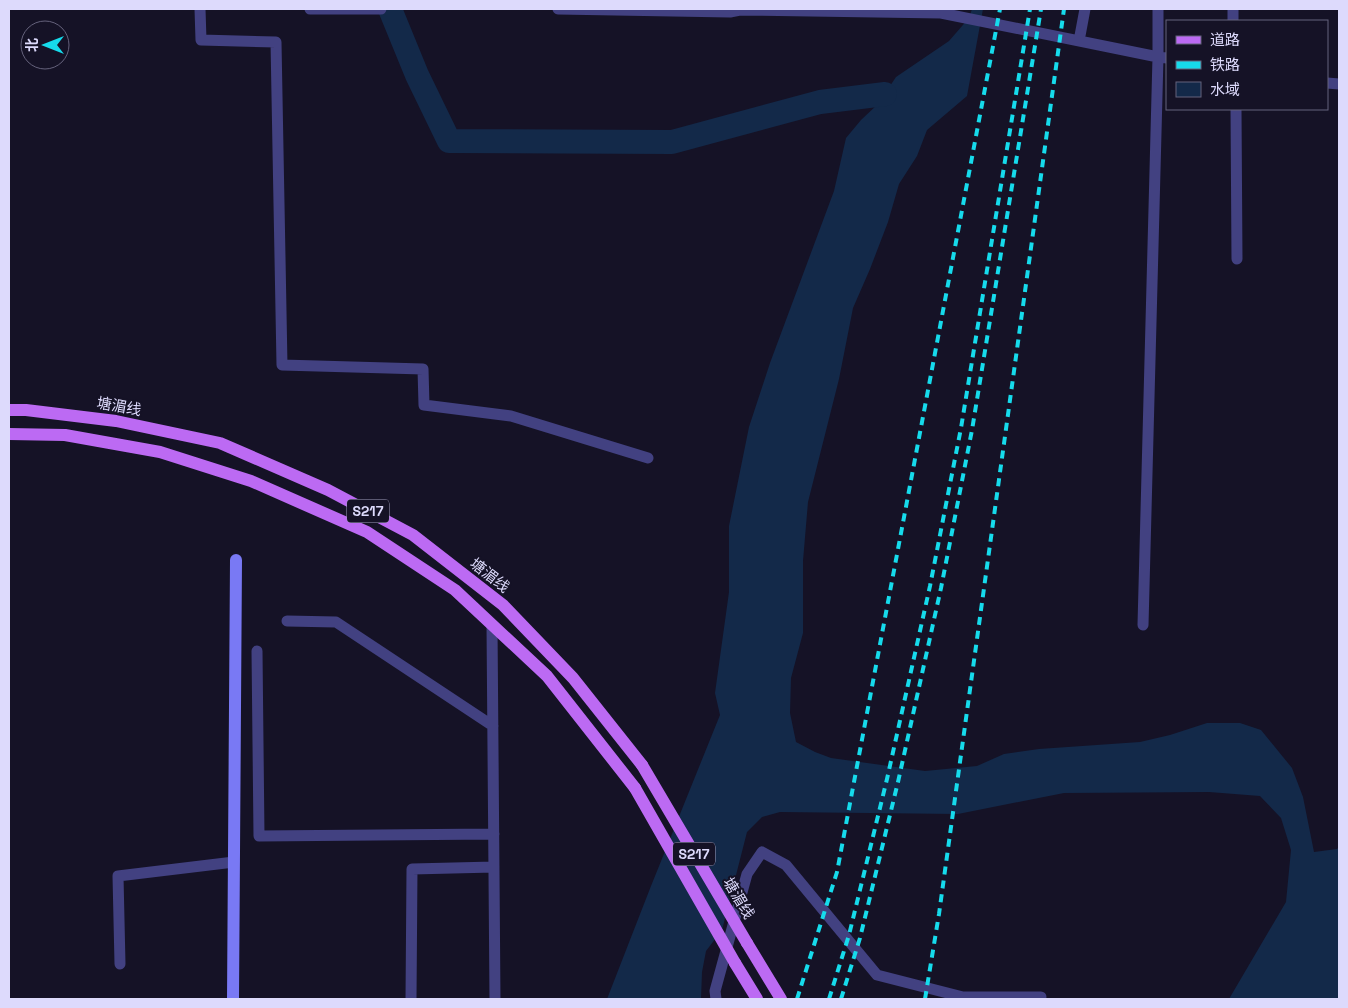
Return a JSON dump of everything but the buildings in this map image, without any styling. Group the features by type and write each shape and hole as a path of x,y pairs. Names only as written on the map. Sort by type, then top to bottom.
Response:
{"main road":[{"name":"塘湄线","path":"9,410 26,410 116,421 220,443 328,490 413,535 502,605 573,678 642,765 782,999"},
{"name":"S217","path":"9,434 65,435 160,452 251,481 367,532 455,590 547,676 635,788 757,999"}],"street":[{"path":"200,9 202,40 276,42 282,364 423,369 424,405 511,416 648,458"},
{"path":"310,9 381,9"},
{"path":"558,9 942,11 1163,58"},
{"path":"1080,41 1085,9"},
{"path":"1143,626 1163,58 1158,9"},
{"path":"1236,110 1237,259"},
{"path":"233,999 236,560"},
{"path":"287,621 336,622 493,726"},
{"path":"492,625 495,999"},
{"path":"257,651 259,836 494,834"},
{"path":"716,999 715,991 747,874 762,852 786,865 878,975 963,997 1041,997"},
{"path":"120,964 118,876 234,862"},
{"path":"412,999 412,869 494,867"}],"water":[{"path":"972,9 983,9 967,96 927,130 917,156 899,184 888,222 853,308 839,379 808,502 803,561 803,633 791,678 790,713 796,742 831,758 925,771 977,766 1004,754 1039,749 1140,742 1207,723 1240,723 1261,730 1292,768 1303,797 1314,852 1337,849 1339,847 1339,999 1229,999 1286,902 1291,850 1281,818 1260,796 1209,792 1064,793 958,814 780,812 762,817 747,832 722,930 706,951 702,972 701,999 607,999 720,715 715,693 729,592 729,526 749,427 770,363 834,191 846,138 878,104 896,77 949,41 969,18"}],"waterway":[{"path":"390,9 417,75 449,141 672,142 820,102 885,94"}],"railway":[{"path":"797,999 837,872 1000,9"},
{"path":"829,999 849,935 887,779 930,586 961,428 1030,9"},
{"path":"841,999 860,938 898,782 941,588 972,430 1041,9"},
{"path":"925,999 939,914 1064,9"}]}
